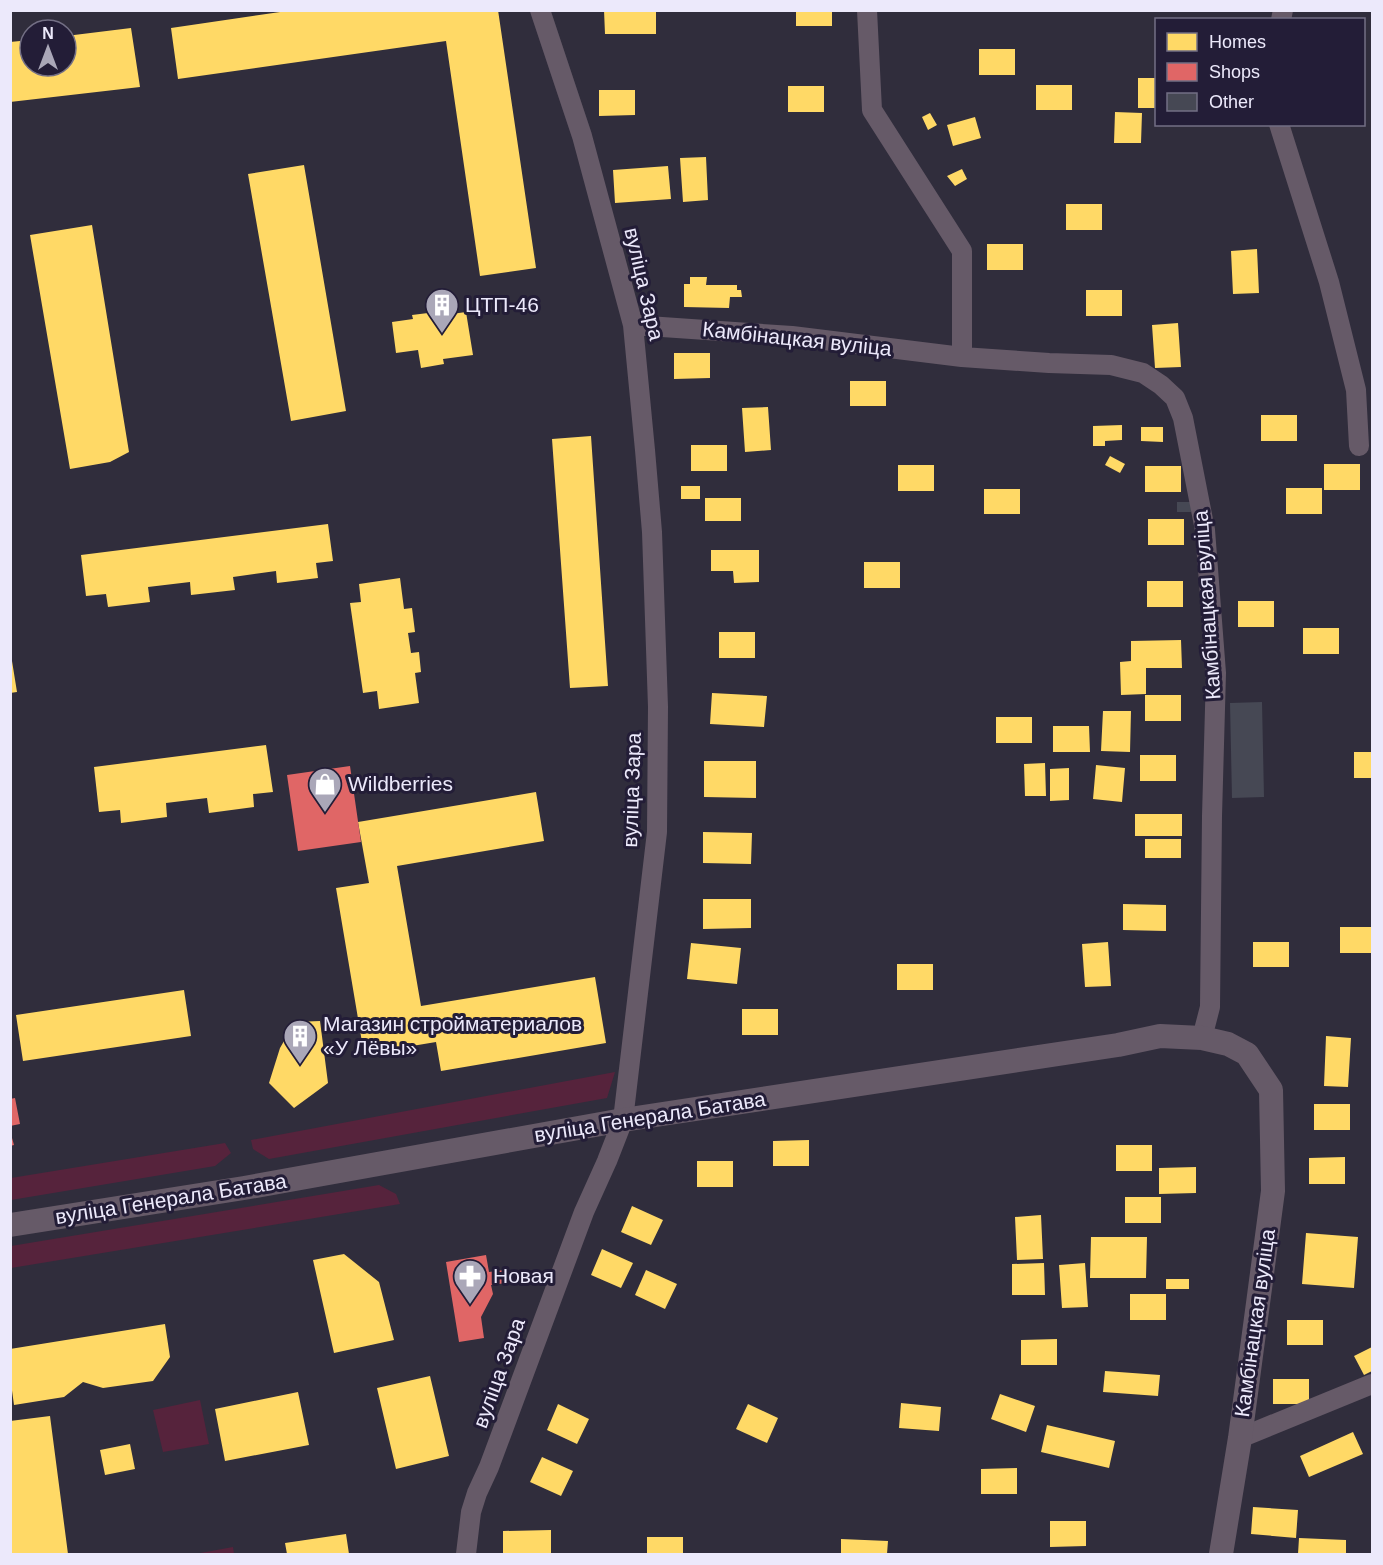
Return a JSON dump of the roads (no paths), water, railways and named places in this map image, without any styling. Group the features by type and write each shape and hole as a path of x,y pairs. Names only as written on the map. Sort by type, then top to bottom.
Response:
{"street":[{"name":"вуліца Зара","path":"466,1554 471,1512 477,1492 489,1467 584,1212 623,1120 657,832 658,707 652,532 633,325 582,136 540,10"},
{"path":"867,10 872,110 962,251 962,357"},
{"path":"1281,126 1332,292 1356,390 1359,446"},
{"name":"Камбінацкая вуліца","path":"633,325 792,336 962,357 1111,365 1143,373 1175,398 1183,418 1205,530 1216,673 1210,1007 1202,1038"},
{"name":"вуліца Генерала Батава","path":"10,1225 244,1188 623,1120 1118,1045 1160,1036 1202,1038 1228,1044 1247,1054 1271,1090"},
{"name":"Камбінацкая вуліца","path":"1221,1554 1240,1438 1273,1191 1271,1090"},
{"path":"1240,1438 1372,1384"}],"place":[{"name":"ЦТП-46","path":"442,334"},
{"name":"Wildberries","path":"325,813"},
{"name":"Магазин стройматериалов «У Лёвы»","path":"300,1065"},
{"name":"Новая","path":"470,1305"}]}
